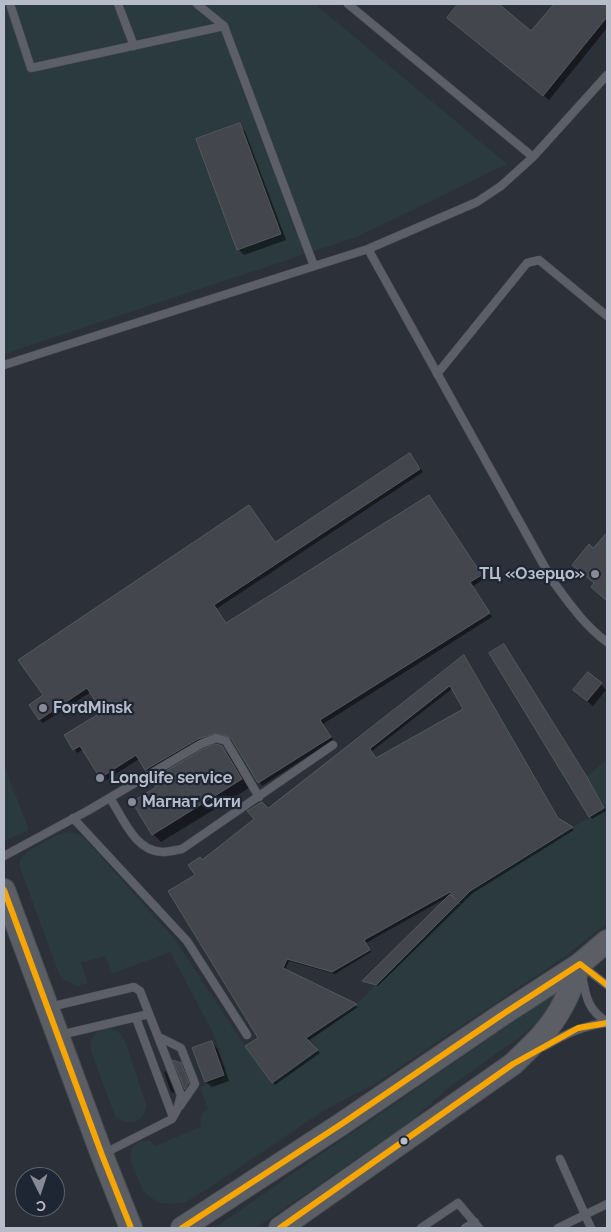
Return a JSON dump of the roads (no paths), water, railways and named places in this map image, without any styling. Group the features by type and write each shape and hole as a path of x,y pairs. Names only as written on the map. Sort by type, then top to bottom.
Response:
{"street":[{"path":"4,890 131,1228"},
{"path":"182,1228 580,964 607,941"},
{"path":"280,1228 405,1142 513,1064 542,1035 560,1010 580,964"}],"lane":[{"path":"10,4 31,68 224,26"},
{"path":"118,4 134,46"},
{"path":"197,4 224,26 314,266"},
{"path":"348,4 533,157"},
{"path":"4,365 368,249 477,202 501,186 533,157 607,75"},
{"path":"368,249 552,580 576,612 595,633 607,642"},
{"path":"437,374 527,263 539,260 607,316"},
{"path":"4,856 110,798 202,744 216,738 226,741 259,797"},
{"path":"110,798 138,842 151,850 163,852 182,849 333,745"},
{"path":"73,818 187,941 247,1035"},
{"path":"580,964 607,985"},
{"path":"580,964 586,998 597,1016 607,1023"},
{"path":"47,1008 134,986 140,991 150,1014 181,1096 175,1113"},
{"path":"58,1036 150,1014"},
{"path":"136,1018 175,1113"},
{"path":"513,1064 578,1028 590,1024 607,1023"},
{"path":"102,1155 175,1113 195,1084 181,1048 159,1037"},
{"path":"560,1159 591,1228"},
{"path":"421,1228 458,1203 477,1225 465,1228"},
{"path":"558,1228 607,1204"}],"place":[{"name":"ТЦ «Озерцо»","path":"595,574"},
{"name":"FordMinsk","path":"43,708"},
{"name":"Longlife service","path":"100,778"},
{"name":"Магнат Cити","path":"132,802"}]}
